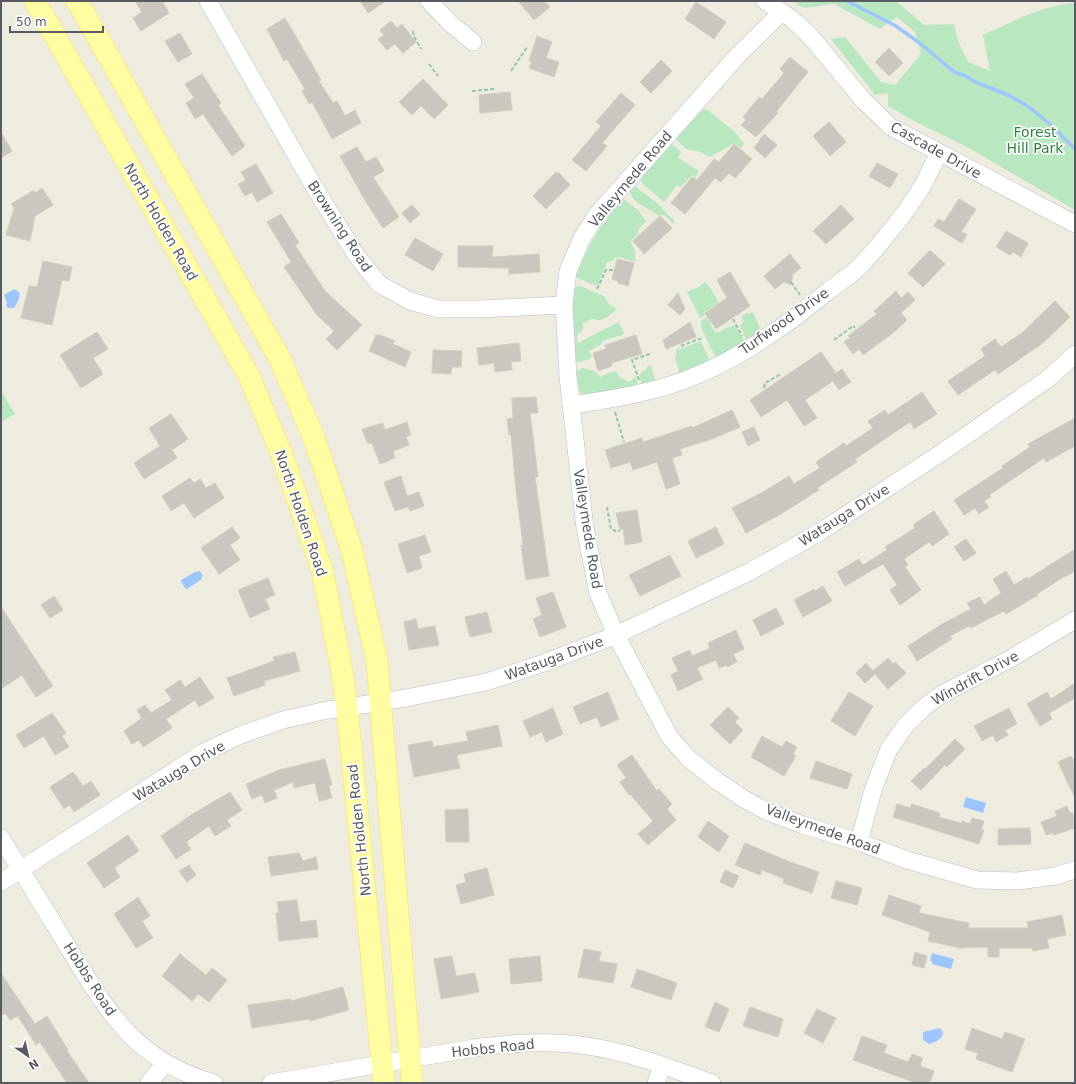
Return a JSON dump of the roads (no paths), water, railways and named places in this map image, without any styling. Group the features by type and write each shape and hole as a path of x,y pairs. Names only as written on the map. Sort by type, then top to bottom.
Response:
{"main road":[{"name":"North Holden Road","path":"35,1 249,376 282,456 323,574 342,672 347,708 383,1074"},
{"path":"77,1 280,359 311,431 352,551 377,662 382,702 412,1083"}],"street":[{"name":"Browning Road","path":"208,1 312,185 356,255 378,284 410,301 438,309 481,309 564,305"},
{"path":"429,1 450,23 474,42"},
{"name":"Cascade Drive","path":"765,1 782,12 811,37 864,101 891,127 1075,224"},
{"name":"Valleymede Road","path":"782,12 739,54 596,216 582,238 568,271 564,305 571,405 585,528 598,593 616,636 669,736 688,758 717,781 744,799 803,825 859,842 907,860 977,880 1018,881 1055,876 1075,870"},
{"name":"Turfwood Drive","path":"571,405 611,400 661,388 695,375 726,361 804,310 860,266 891,231 919,192 939,153"},
{"name":"Watauga Drive","path":"1,882 204,752 238,736 283,720 318,711 382,702 486,682 544,663 616,636 749,572 820,532 944,451 1042,383 1075,354"},
{"name":"Windrift Drive","path":"859,842 874,790 890,749 906,725 923,708 942,694 1010,659 1075,620"},
{"name":"Hobbs Road","path":"1,838 109,1012 119,1025 142,1047 165,1063 186,1074 214,1083"},
{"name":"Hobbs Road","path":"271,1083 383,1074 410,1060 501,1044 538,1043 597,1048 630,1055 712,1083"},
{"path":"149,1083 165,1063"},
{"path":"656,1083 662,1066"}],"water":[{"path":"14,289 19,292 19,298 14,308 8,308 4,295"},
{"path":"200,571 203,576 201,577 202,579 187,589 185,588 181,580 195,572"},
{"path":"966,797 986,803 983,813 963,807"},
{"path":"932,953 954,959 951,969 932,964 932,961 930,961"},
{"path":"940,1028 943,1034 939,1040 929,1044 923,1040 923,1032"}],"waterway":[{"path":"847,1 896,26 921,44 954,72 1008,95 1029,107 1052,126 1075,149"}],"park label":[{"name":"Forest Hill Park","path":"1035,140"}]}
